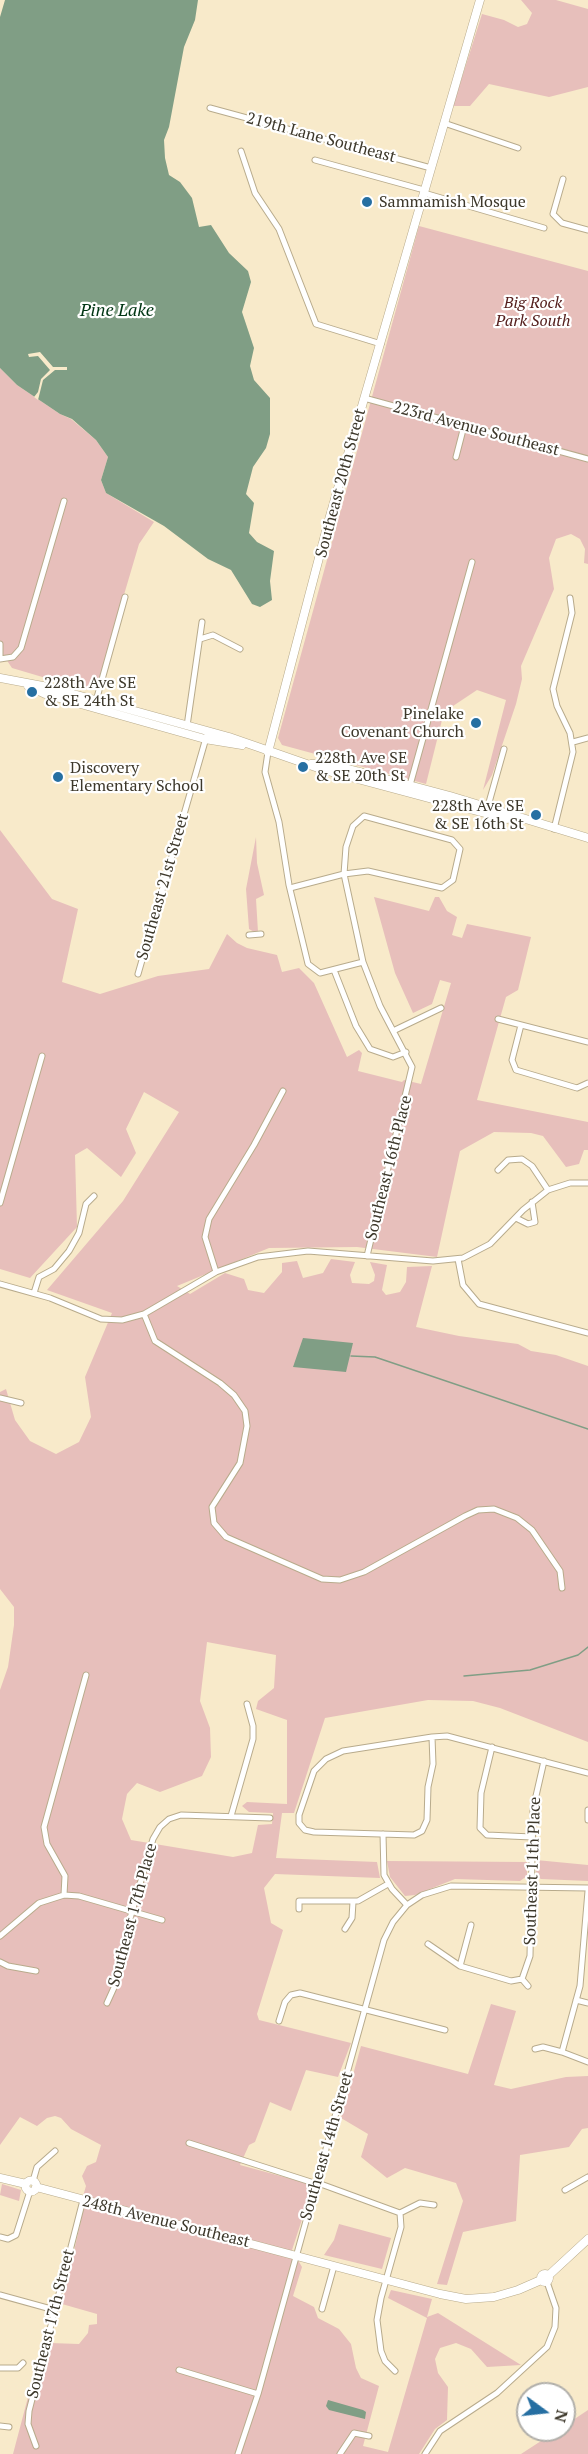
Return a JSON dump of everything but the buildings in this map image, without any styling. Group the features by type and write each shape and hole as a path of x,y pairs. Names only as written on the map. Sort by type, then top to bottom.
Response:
{"street":[{"name":"Southeast 20th Street","path":"334,970 320,973 308,964 290,888 279,822 265,772 268,752 364,398 480,0"},
{"name":"219th Lane Southeast","path":"210,108 431,168"},
{"path":"444,123 518,148"},
{"path":"241,151 251,185 279,229 316,324 381,344"},
{"path":"315,160 544,228"},
{"path":"562,179 553,214 562,223 588,230"},
{"name":"223rd Avenue Southeast","path":"364,398 588,459"},
{"path":"456,457 464,426"},
{"path":"0,644 0,659 13,657 21,648 64,501"},
{"path":"410,785 472,562"},
{"path":"96,701 125,597"},
{"path":"554,829 572,760 573,742 552,689 572,613 570,598"},
{"path":"187,726 202,622"},
{"path":"200,639 213,634 240,649"},
{"path":"0,678 48,687 187,726 207,735"},
{"path":"22,683 45,694 248,746 324,770 507,819 514,817"},
{"path":"131,717 160,719"},
{"name":"Southeast 21st Street","path":"138,974 207,735"},
{"path":"573,742 588,738"},
{"path":"488,806 504,749"},
{"path":"310,764 326,763 410,785 488,806 511,813 514,817 588,838"},
{"path":"290,888 344,874 377,872 442,888 446,887 453,880 460,849 452,840 370,817 362,817 356,821 346,847 344,874 363,962 393,1030 406,1053 393,1057 369,1049 356,1026 334,970 363,962"},
{"path":"249,935 261,934"},
{"path":"393,1030 441,1008"},
{"path":"498,1019 588,1042"},
{"path":"521,1025 512,1060 513,1068 519,1072 577,1088 587,1084"},
{"name":"Southeast 16th Place","path":"367,1256 411,1081 412,1067 406,1053"},
{"path":"0,1203 42,1056"},
{"path":"216,1272 205,1237 209,1219 284,1091"},
{"path":"498,1170 508,1160 522,1159 539,1174 548,1190"},
{"path":"0,1284 34,1293 108,1321 144,1314 216,1272 258,1257 291,1252 433,1261 458,1259 490,1244 532,1202 548,1190 570,1183 588,1183"},
{"path":"34,1293 39,1277 58,1266 69,1251 79,1233 86,1204 94,1197"},
{"path":"516,1218 528,1224 535,1222 532,1202"},
{"path":"458,1259 463,1286 479,1304 588,1334"},
{"path":"144,1314 155,1341 220,1383 234,1395 245,1411 247,1433 240,1463 212,1507 214,1523 226,1537 322,1578 340,1580 364,1572 478,1510 494,1509 517,1518 532,1530 560,1571 562,1588"},
{"path":"0,1398 21,1403"},
{"path":"64,1895 65,1876 47,1844 45,1822 86,1676"},
{"path":"247,1704 253,1726 253,1739 231,1816 270,1818"},
{"path":"432,1737 433,1764 424,1828 414,1834 382,1834 309,1831 302,1827 298,1819 310,1777 321,1762 343,1751 432,1737 454,1737 588,1773"},
{"path":"492,1747 481,1793 480,1825 484,1833 492,1836 532,1837"},
{"name":"Southeast 11th Place","path":"522,1979 530,1956 534,1797 544,1761"},
{"path":"588,1810 588,1820"},
{"name":"Southeast 17th Place","path":"107,2003 119,1975 132,1910 153,1839 160,1827 169,1819 181,1815 231,1816"},
{"path":"382,1834 382,1866 388,1884 407,1905 431,1891 451,1886 588,1889 582,1973 562,2052"},
{"path":"299,1909 299,1901 353,1902 366,1898 388,1884"},
{"path":"0,1936 39,1903 64,1895 79,1896 162,1920"},
{"path":"345,1929 352,1918 353,1902"},
{"name":"Southeast 14th Street","path":"238,2454 258,2394 388,1932 407,1905"},
{"path":"460,1966 471,1924"},
{"path":"428,1944 460,1966 511,1981 522,1979 528,1986"},
{"path":"0,1962 8,1966 36,1971"},
{"path":"279,2021 285,2002 295,1993 445,2030"},
{"path":"576,2000 588,2003"},
{"path":"535,2049 543,2047 588,2062"},
{"path":"189,2143 317,2183 400,2213 420,2203 434,2205"},
{"path":"0,2237 14,2237 37,2167 55,2151"},
{"path":"565,2190 588,2177"},
{"name":"248th Avenue Southeast","path":"0,2178 466,2299 506,2294 545,2279"},
{"name":"Southeast 17th Street","path":"36,2446 28,2424 29,2411 83,2200"},
{"path":"395,2371 385,2361 378,2328 378,2310 401,2227 400,2213"},
{"path":"425,2454 440,2431 497,2393 547,2347 556,2318 554,2297 545,2279 588,2239"},
{"path":"322,2309 334,2266"},
{"path":"0,2295 51,2309"},
{"path":"0,2368 18,2368 23,2363"},
{"path":"179,2370 258,2394"},
{"path":"0,2426 9,2427"},
{"path":"340,2454 354,2433 369,2436"}],"green space":[{"path":"521,0 556,0 588,9 588,87 549,97 489,84 470,106 453,106 482,14 504,20 518,27 527,24 532,13"},
{"name":"Big Rock Park South","path":"419,226 588,271 588,564 584,563 585,549 580,539 571,534 556,539 549,558 554,589 521,666 522,679 516,704 492,775 483,790 506,700 477,690 444,712 426,784 282,745 278,738"},
{"path":"0,368 17,385 71,419 96,440 108,457 101,480 106,493 154,522 139,544 97,686 83,689 12,668 4,656 0,658"},
{"path":"0,830 52,899 78,909 62,982 100,994 158,976 209,969 227,934 247,948 277,955 282,972 299,968 314,983 347,1057 359,1050 362,1053 358,1071 402,1082 404,1080 421,1084 451,983 440,980 432,1004 413,1013 395,973 374,897 429,911 435,897 439,897 447,911 457,917 452,935 462,938 467,924 531,937 518,990 506,997 477,1100 588,1122 588,1150 584,1150 579,1164 566,1167 543,1136 531,1133 494,1132 460,1151 437,1257 357,1247 269,1248 177,1286 190,1294 225,1273 244,1279 248,1290 264,1293 282,1272 282,1263 297,1261 303,1278 323,1273 331,1259 355,1262 350,1275 352,1283 369,1284 374,1281 375,1275 370,1262 387,1265 382,1290 386,1295 400,1292 406,1282 407,1267 432,1266 416,1327 459,1336 518,1344 531,1351 556,1355 588,1366 588,1742 500,1708 473,1701 428,1700 325,1718 294,1813 282,1813 276,1858 377,1862 380,1878 275,1874 264,1888 271,1923 283,1930 257,2014 259,2020 351,2043 338,2077 306,2070 291,2111 270,2102 255,2142 249,2145 240,2165 310,2184 311,2192 292,2250 302,2267 293,2296 314,2307 318,2318 339,2329 351,2344 356,2368 361,2378 379,2386 363,2446 388,2452 427,2318 388,2298 391,2290 432,2299 427,2317 438,2313 521,2365 487,2367 471,2349 456,2343 440,2348 435,2359 438,2373 448,2387 447,2420 435,2429 419,2454 13,2454 32,2382 38,2384 50,2343 79,2344 88,2333 89,2325 97,2324 97,2314 62,2304 84,2207 83,2196 86,2186 82,2176 87,2166 96,2162 101,2145 71,2129 61,2118 55,2116 47,2118 37,2126 20,2117 0,2145 0,1690 8,1667 14,1607 0,1589 0,1392 6,1389 15,1420 30,1441 56,1454 79,1442 91,1417 85,1377 112,1313 47,1290 123,1201 179,1112 144,1092 126,1129 136,1153 121,1177 87,1148 75,1155 77,1227 30,1278 0,1269","holes":["207,1642 276,1655 274,1688 258,1701 256,1709 287,1720 287,1804 247,1802 242,1806 249,1812 273,1813 272,1824 258,1825 252,1853 233,1857 131,1840 122,1819 127,1794 137,1783 160,1792 202,1776 211,1757 210,1728 200,1701"]},
{"path":"256,837 257,863 264,895 256,899 258,932 254,932 249,929 246,889"},
{"path":"536,1860 588,1865 588,1881 541,1879 536,1876"},
{"path":"387,1861 527,1862 527,1876 520,1881 455,1879 415,1895 405,1896 390,1877"},
{"path":"491,2004 516,2011 494,2085 511,2089 566,2077 588,2076 588,2128 582,2129 569,2147 520,2155 516,2221 463,2232 447,2285 437,2284 463,2201 456,2183 405,2168 387,2178 361,2157 368,2134 341,2118 361,2046 468,2074"},
{"path":"2,2184 21,2190 19,2201 0,2195"},
{"path":"339,2224 391,2238 382,2269 324,2255 334,2240"},
{"path":"588,2410 588,2454 521,2454 540,2442 576,2442 576,2418"}],"water":[{"name":"Pine Lake","path":"5,0 198,0 195,20 184,47 169,127 164,140 165,158 169,175 180,182 192,198 199,227 211,225 229,253 248,271 251,282 242,312 254,348 250,366 254,380 270,398 270,434 266,448 253,467 246,494 254,503 249,533 257,542 274,551 270,581 272,600 260,607 252,604 231,570 208,559 164,526 106,493 101,480 108,457 96,440 72,419 60,414 17,385 0,368 0,17"},
{"path":"303,1338 353,1343 346,1372 293,1367"},
{"path":"328,2400 363,2410 366,2412 365,2419 329,2410 326,2406"}],"pier":[{"path":"40,352 53,367 67,367 67,370 55,370 43,380 38,400 34,397 38,392 41,379 50,370 38,356 29,357 28,354"}],"waterway":[{"path":"351,1356 375,1357 588,1429"},
{"path":"464,1676 530,1670 578,1655 588,1647"}],"place":[{"name":"Sammamish Mosque","path":"367,202"},
{"name":"228th Ave SE & SE 24th St","path":"32,692"},
{"name":"Pinelake Covenant Church","path":"476,723"},
{"name":"228th Ave SE & SE 20th St","path":"303,767"},
{"name":"Discovery Elementary School","path":"58,777"},
{"name":"228th Ave SE & SE 16th St","path":"536,815"}]}
